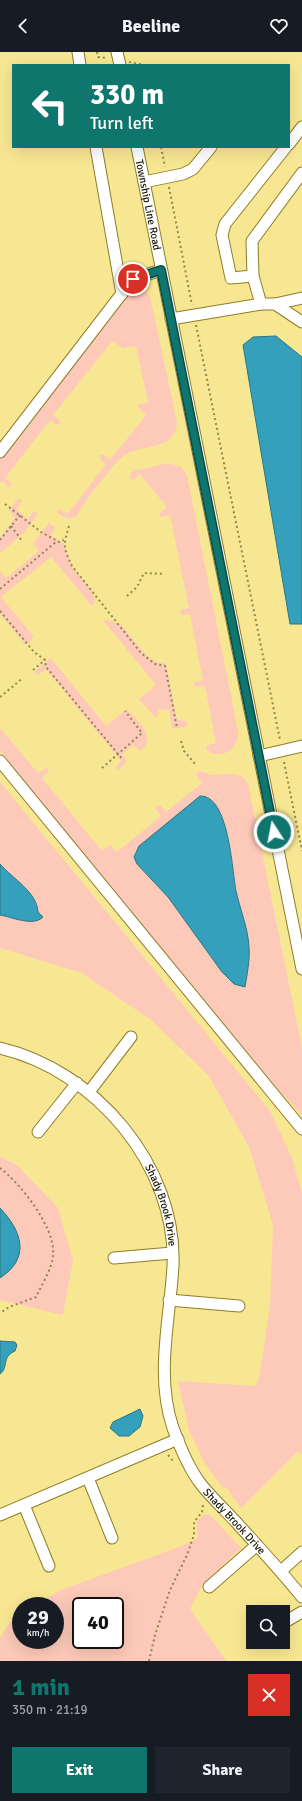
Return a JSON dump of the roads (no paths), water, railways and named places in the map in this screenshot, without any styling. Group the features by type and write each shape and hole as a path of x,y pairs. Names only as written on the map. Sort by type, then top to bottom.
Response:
{"street":[{"path":"78,52 80,64"},
{"path":"118,52 120,64"},
{"path":"290,143 302,127"},
{"path":"96,148 122,294"},
{"name":"Township Line Road","path":"137,148 302,969"},
{"path":"144,182 183,174 193,170 209,148"},
{"path":"253,276 231,278 222,235 225,224 285,148"},
{"path":"261,304 253,276 252,241 302,173"},
{"path":"0,452 133,279 161,270"},
{"path":"171,319 261,304 276,304 302,298"},
{"path":"276,304 302,322"},
{"path":"259,756 302,746"},
{"path":"0,762 302,1129"},
{"path":"89,1092 131,1037"},
{"name":"Shady Brook Drive","path":"0,1048 43,1063 66,1075 89,1092 112,1113 127,1130 153,1174 166,1211 173,1265 164,1356 165,1388 173,1427 185,1457 201,1484 281,1571 302,1597"},
{"path":"38,1132 77,1083"},
{"path":"114,1258 172,1253"},
{"path":"169,1300 239,1306"},
{"path":"0,1515 178,1439"},
{"path":"88,1478 112,1538"},
{"path":"24,1505 49,1566"},
{"path":"209,1587 257,1545"},
{"path":"281,1571 302,1552"},
{"path":"290,1619 302,1612"}],"water":[{"path":"276,336 302,357 302,624 290,624 243,345 253,337"},
{"path":"200,796 210,799 217,807 223,820 227,835 236,891 246,926 249,947 245,987 234,984 222,972 168,897 137,864 134,857 139,846"},
{"path":"0,864 29,892 37,905 38,912 43,917 39,920 28,921 0,915"},
{"path":"0,1208 14,1226 20,1244 16,1262 10,1270 0,1278"},
{"path":"0,1341 15,1342 17,1345 15,1351 6,1359 3,1372 0,1374"},
{"path":"140,1409 143,1416 140,1427 129,1436 119,1436 110,1428 113,1422"}]}
